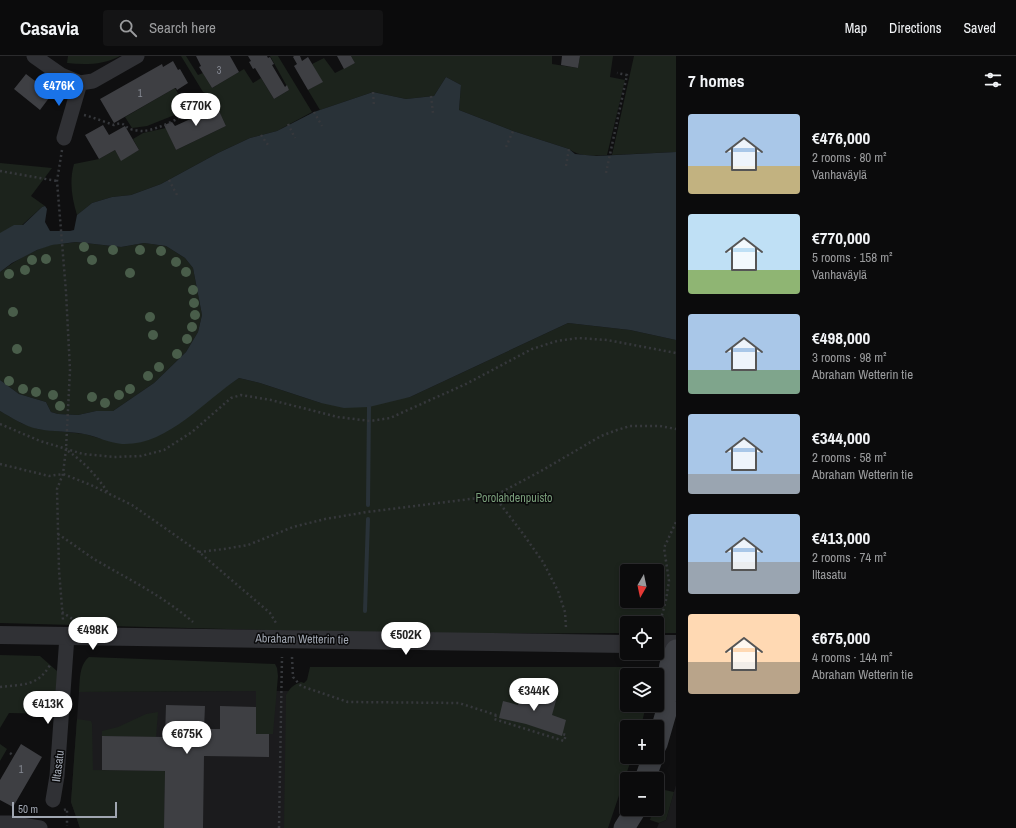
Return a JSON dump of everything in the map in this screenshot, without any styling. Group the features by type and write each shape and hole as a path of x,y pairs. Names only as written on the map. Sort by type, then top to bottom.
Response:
{"main road":[{"path":"664,721 674,689 668,675 671,657 676,650"},
{"path":"624,828 632,816"},
{"path":"636,816 636,828"}],"street":[{"path":"34,56 61,75 80,83 93,81 137,56"},
{"path":"64,138 80,83"},
{"name":"Abraham Wetterin tie","path":"0,635 65,632 212,638 620,644"},
{"name":"Iltasatu","path":"52,800 57,776 65,632"},
{"path":"664,644 676,644"},
{"path":"0,824 9,823 40,828"}],"path":[{"path":"606,173 627,75 617,73"},
{"path":"373,92 374,107"},
{"path":"430,96 433,113"},
{"path":"71,113 91,117 114,125 126,125 129,129 142,131 156,129 205,104"},
{"path":"314,112 322,126"},
{"path":"288,124 295,138"},
{"path":"506,147 513,131"},
{"path":"261,135 268,145"},
{"path":"64,138 57,181 66,292 70,370 66,449 63,474 56,489 59,570 65,632"},
{"path":"566,166 569,149"},
{"path":"0,171 57,181"},
{"path":"169,180 177,195"},
{"path":"0,424 40,441 83,454 114,457 142,456 164,450 192,432 231,398 241,395 272,400 338,417 369,421 390,418 466,384 532,349 557,341 578,338 607,340 676,353"},
{"path":"199,552 248,545 293,528 325,519 367,512 494,496 601,436 617,430 630,426 660,426 676,429"},
{"path":"66,449 79,458 100,480 108,494"},
{"path":"0,464 49,476 63,474 91,485 132,505 199,552 270,613 277,625"},
{"path":"494,496 543,562 558,590 565,612 566,643"},
{"path":"662,616 669,581 664,548 676,522"},
{"path":"58,534 93,558 140,584 177,609 212,638"},
{"path":"279,828 282,657"},
{"path":"292,657 293,677 301,686 348,702 459,704 498,715 494,719 564,740 566,735 562,734"},
{"path":"0,687 27,684 37,680 47,669 51,659"},
{"path":"10,753 14,756"},
{"path":"64,810 67,809 67,826"}],"shaded area":[{"path":"446,77 461,85 459,110 513,131 569,149 575,154 596,156 676,152 676,340 630,330 568,323 410,397 369,407 344,408 321,403 260,383 239,378 170,430 139,443 122,444 73,432 49,431 33,428 0,411 0,380 19,394 46,402 51,412 58,414 78,415 96,411 113,411 154,383 186,352 198,332 202,315 193,268 185,258 166,246 144,243 121,247 76,242 52,245 37,250 12,263 0,272 0,233 14,225 23,225 42,207 45,206 47,209 45,222 50,231 74,230 77,215 92,203 112,197 131,195 161,184 218,153 250,138 277,131 314,112 373,92 406,99 434,96"},
{"path":"294,691 293,828 80,828 71,802 79,692"},
{"path":"676,785 676,828 657,828 659,823 666,820"}],"green space":[{"path":"68,56 120,56 101,63 80,64 67,63"},
{"path":"181,56 186,56 198,75 203,73 212,88 244,69 253,83 261,78 274,99 289,90 270,56 278,56 312,112 277,131 250,138 218,153 161,184 131,195 112,197 92,203 77,215 72,190 72,171 74,164 99,159 115,150 121,160 139,150 133,139 143,133 166,128 176,150 226,126 212,96 203,92"},
{"path":"351,56 552,56 552,64 578,68 580,56 613,56 610,77 625,80 607,155 597,156 573,152 569,149 513,131 459,110 461,85 446,77 434,96 406,99 373,92 320,110 308,90 322,82 312,64 324,58 335,73 355,63"},
{"path":"634,56 676,56 676,152 612,155"},
{"path":"175,88 187,110 147,126 132,128 125,117"},
{"path":"0,163 52,168 31,196 45,206 42,207 0,245"},
{"path":"76,242 121,247 144,243 166,246 185,258 193,268 202,315 198,332 186,352 154,383 113,411 96,411 78,415 58,414 51,412 46,402 19,394 0,380 0,272 18,260 44,247 54,244"},
{"name":"Porolahdenpuisto","path":"568,323 630,330 676,340 676,633 664,633 664,616 620,616 620,633 314,631 0,623 0,411 21,423 38,429 85,434 102,439 221,390 239,378 260,383 321,403 410,397"},
{"path":"0,655 40,656 57,671 58,714 9,713 0,728"},
{"path":"89,657 275,664 278,676 273,734 256,734 256,691 79,692 83,664"},
{"path":"310,667 639,667 640,668 620,668 620,712 644,712 643,720 620,720 620,764 630,764 627,772 620,772 620,792 608,828 284,828 286,695 294,686 301,682 304,683 307,680"},
{"path":"158,712 156,737 102,736 102,731 118,727 146,714"},
{"path":"77,719 91,721 92,724 93,770 165,771 164,828 80,828 71,802"},
{"path":"0,744 7,749 0,761"},
{"path":"664,790 674,792 666,820 659,823 650,820 651,816 664,816"}],"building":[{"path":"196,56 230,56 239,72 212,88 199,67 201,66"},
{"path":"248,56 270,57 274,64 272,65 285,87 287,85 289,90 274,99 255,68 253,69 249,62 251,61"},
{"path":"300,56 302,61 308,57 323,82 308,90 294,66 297,64 293,57"},
{"path":"337,56 351,56 355,63 344,69"},
{"path":"562,56 580,56 578,68 561,65"},
{"path":"173,61 178,70 180,69 188,83 177,90 175,88 114,123 100,99 162,64 163,67"},
{"path":"26,74 52,94 40,110 14,89"},
{"path":"215,102 226,126 176,150 164,125 172,122 175,126 210,110 208,105"},
{"path":"103,125 109,135 125,126 139,150 121,161 115,150 99,159 85,135"},
{"path":"523,687 557,697 552,715 566,720 562,736 526,724 499,718 503,701 518,705"},
{"path":"166,705 205,706 204,729 220,729 220,706 256,707 256,734 269,734 269,757 204,756 203,828 164,828 165,771 102,770 102,736 165,737"},
{"path":"21,744 42,757 13,807 0,800 0,780"}],"waterway":[{"path":"368,505 369,407"},
{"path":"365,611 368,519"}]}
